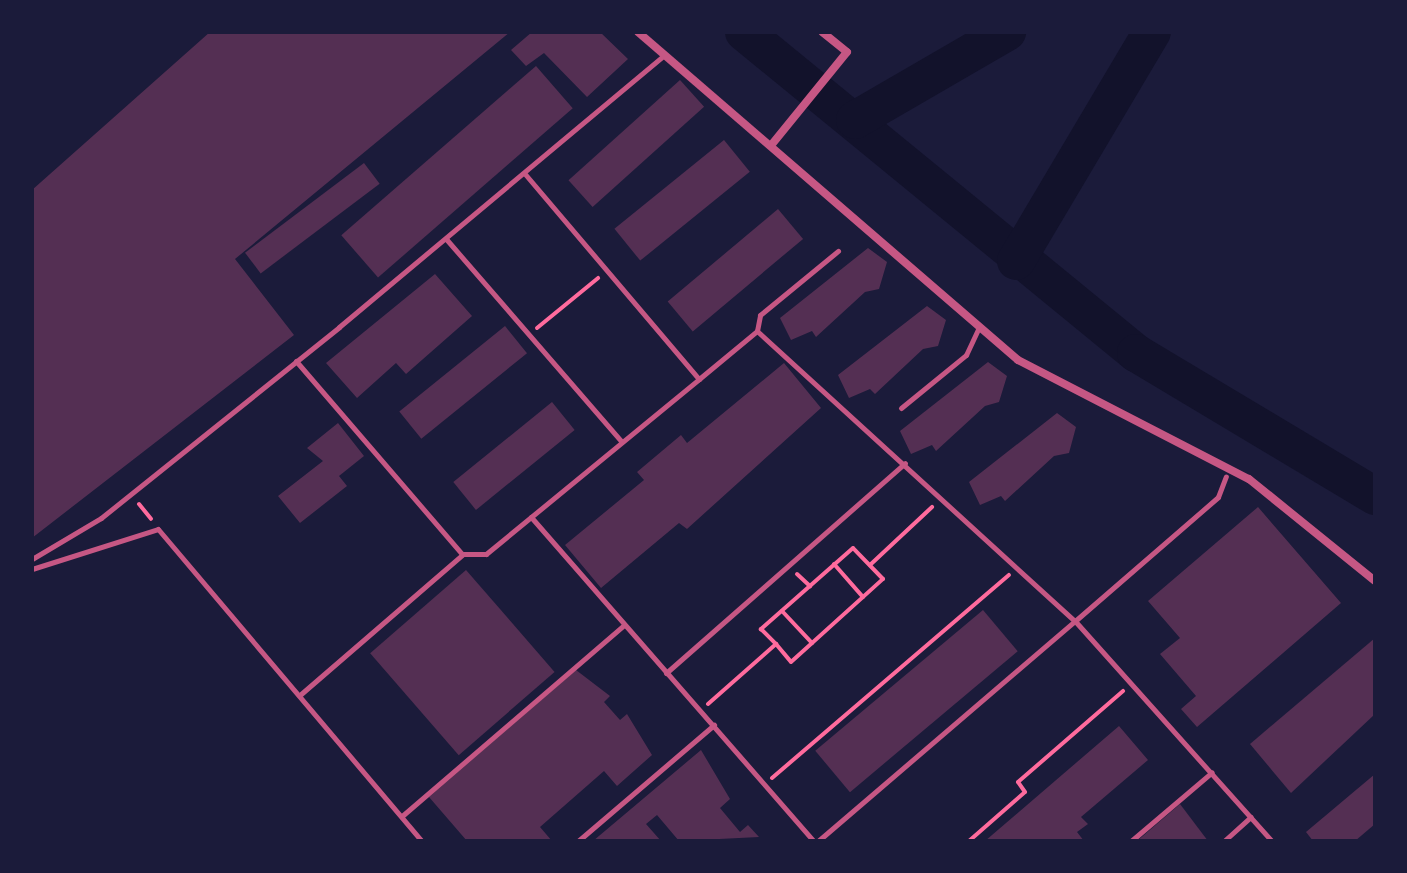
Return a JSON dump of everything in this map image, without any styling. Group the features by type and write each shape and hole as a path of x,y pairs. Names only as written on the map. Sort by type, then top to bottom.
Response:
{"street":[{"path":"638,32 773,143 978,329 1064,387 1249,479 1286,503 1375,581"},
{"path":"773,143 847,52 822,32"}],"lane":[{"path":"32,559 130,493 296,361 447,240 666,54"},
{"path":"525,174 699,379"},
{"path":"447,240 622,442"},
{"path":"301,694 463,554 486,554 699,379 757,331 760,315 838,251"},
{"path":"901,408 966,355 978,329"},
{"path":"757,331 1019,566 1075,621 1272,841"},
{"path":"296,361 463,554"},
{"path":"666,673 905,463"},
{"path":"531,517 816,841 1218,497 1226,476"},
{"path":"32,569 158,529 301,694 422,841"},
{"path":"402,816 624,625"},
{"path":"578,841 714,725"},
{"path":"1131,841 1212,772"},
{"path":"1224,841 1251,817"}],"path":[{"path":"529,335 607,270"},
{"path":"130,493 158,529"},
{"path":"870,565 943,497"},
{"path":"853,548 870,565 883,579 791,662 761,629 853,548"},
{"path":"834,564 863,597"},
{"path":"765,784 1019,566"},
{"path":"782,611 812,643"},
{"path":"701,711 776,644"},
{"path":"969,841 1025,792 1018,782 1133,683"}],"building":[{"path":"210,32 510,32 235,259 294,335 32,538 32,190"},
{"path":"532,32 600,32 628,59 587,97 544,53 526,66 511,50"},
{"path":"536,66 573,108 378,278 341,235"},
{"path":"680,80 704,107 593,207 569,180"},
{"path":"724,140 750,172 640,261 614,229"},
{"path":"364,163 380,184 261,273 245,253"},
{"path":"778,209 803,239 693,331 668,302"},
{"path":"868,248 887,262 879,289 865,292 816,337 812,331 791,340 780,318"},
{"path":"435,274 472,316 406,374 396,363 357,398 326,363"},
{"path":"927,306 946,320 938,346 923,349 875,394 870,389 849,398 838,375"},
{"path":"505,326 527,353 421,439 399,412"},
{"path":"988,362 1007,376 999,402 985,406 936,451 932,445 911,454 900,431"},
{"path":"784,363 821,408 687,529 679,523 601,588 565,545 644,480 637,472 681,435 687,443"},
{"path":"552,402 575,430 476,510 453,482"},
{"path":"1057,413 1076,427 1069,453 1054,456 1005,501 1001,496 980,505 969,482"},
{"path":"338,423 364,456 339,476 347,486 300,523 278,496 323,461 307,448"},
{"path":"1258,507 1341,603 1197,727 1181,709 1196,696 1160,654 1180,638 1148,601"},
{"path":"466,570 555,672 459,755 370,653"},
{"path":"983,610 1018,651 850,792 815,751"},
{"path":"1375,638 1375,714 1291,793 1250,744"},
{"path":"576,670 610,696 604,702 620,720 627,714 652,755 617,786 604,771 540,827 552,841 467,841 429,797"},
{"path":"1119,726 1148,760 1081,817 1088,824 1077,832 1084,841 985,841"},
{"path":"701,750 730,799 720,808 740,832 748,825 759,837 679,841 657,815 646,824 661,841 593,841"},
{"path":"1375,774 1375,824 1355,841 1313,841 1306,832"},
{"path":"1180,804 1208,841 1137,841"}],"waterway":[{"path":"744,32 1136,353 1375,496"},
{"path":"855,120 1007,32"},
{"path":"1016,261 1152,32"}]}
